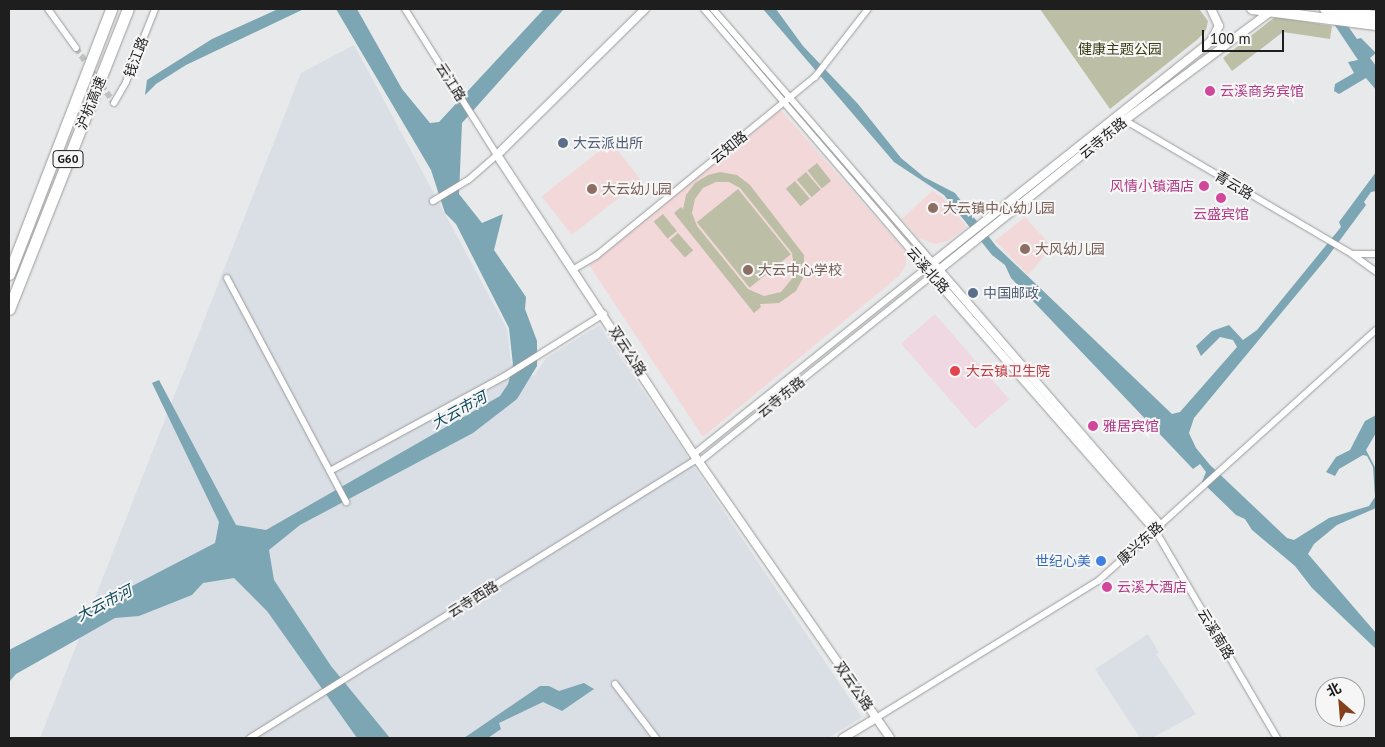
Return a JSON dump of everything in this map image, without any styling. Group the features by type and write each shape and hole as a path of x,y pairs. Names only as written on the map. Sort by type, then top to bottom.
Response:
{"highway":[{"name":"沪杭高速","path":"9,274 111,9"},
{"name":"沪杭高速","path":"9,309 128,9"}],"main road":[{"path":"1252,9 1270,12 1354,13 1376,16"},
{"path":"1322,13 1376,25"}],"street":[{"path":"48,9 76,48"},
{"name":"钱江路","path":"114,103 126,82 155,9"},
{"name":"云江路","path":"405,9 497,155"},
{"path":"433,201 468,180 497,155 645,9"},
{"name":"云溪北路","path":"704,9 787,100"},
{"name":"云溪北路","path":"713,9 787,100 1157,528"},
{"name":"云知路","path":"574,269 596,256 815,77 868,9"},
{"name":"云寺东路","path":"696,458 932,269 968,235 1116,115 1211,41 1219,26 1211,9"},
{"name":"云寺东路","path":"932,269 974,242 1125,120 1270,12"},
{"name":"青云路","path":"1116,115 1352,254 1376,272"},
{"name":"双云公路","path":"497,155 604,314 696,458 890,738"},
{"path":"1352,254 1376,254"},
{"path":"227,278 346,502"},
{"path":"330,471 505,376 604,314"},
{"name":"康兴东路","path":"876,718 1098,581 1376,330"},
{"name":"云寺西路","path":"250,738 696,458"},
{"name":"云溪南路","path":"1157,528 1277,738"},
{"path":"615,684 656,738"},
{"path":"843,738 876,718"}],"shaded area":[{"path":"354,45 507,329 511,363 534,376 546,358 599,325 862,717 828,738 40,738 301,73"},
{"name":"大云中心学校","path":"781,110 906,252 906,265 899,276 703,437 589,265"},
{"name":"大云幼儿园","path":"611,142 641,181 572,235 542,196"},
{"name":"大云镇中心幼儿园","path":"932,191 942,197 967,227 948,241 935,244 919,238 902,219"},
{"name":"大风幼儿园","path":"1025,217 1050,245 1047,253 1028,275 995,241"},
{"name":"大云镇卫生院","path":"935,314 1009,399 975,429 901,344"},
{"path":"1148,634 1159,653 1156,654 1196,714 1152,738 1140,738 1095,669"}],"green space":[{"name":"健康主题公园","path":"1040,9 1199,9 1208,21 1206,30 1198,39 1110,109"},
{"path":"1275,17 1332,26 1330,39 1283,32 1232,71 1223,58"},
{"path":"817,163 831,181 822,189 808,170"},
{"path":"720,172 737,175 750,185 804,255 804,276 796,291 779,303 760,304 761,307 754,313 674,213 681,207 683,209 686,195 695,183 708,175","holes":["716,182 729,182 740,188 792,253 795,275 781,292 764,296 748,289 697,226 692,213 695,199 703,188"]},
{"path":"806,172 821,190 812,197 797,180"},
{"path":"795,181 810,199 801,206 786,189"},
{"path":"738,189 791,254 750,288 697,222"},
{"path":"663,214 677,231 668,239 654,222"},
{"path":"678,233 693,250 685,258 670,240"}],"water":[{"path":"278,9 304,9 186,65 156,84 145,95 147,80 212,39"},
{"name":"大云市河","path":"336,9 357,9 402,89 430,123 439,122 543,10 564,9 462,123 459,194 482,223 503,214 494,250 526,297 525,309 537,341 537,366 517,399 473,433 300,525 269,550 274,580 331,666 390,738 357,738 267,611 234,578 203,583 192,595 139,616 115,618 16,674 9,682 9,650 215,543 219,522 152,383 159,380 236,525 266,530 500,396 508,384 513,365 509,328 456,224 445,213 431,170"},
{"path":"763,9 776,9 803,46 858,104 901,158 924,177 955,193 996,246 1172,414 1180,412 1237,347 1233,340 1220,337 1201,356 1196,346 1212,331 1229,325 1243,340 1257,330 1341,227 1339,222 1376,172 1376,191 1371,192 1364,202 1366,205 1326,259 1194,418 1189,433 1196,448 1210,465 1287,538 1294,540 1329,518 1369,506 1375,497 1373,467 1367,456 1363,455 1339,469 1335,476 1326,472 1336,457 1350,450 1365,421 1376,415 1376,433 1366,450 1376,469 1376,508 1337,525 1314,544 1308,554 1376,633 1376,649 1312,588 1295,566 1252,530 1245,519 1236,515 1202,482 1206,472 1200,464 1193,469 1011,278 1005,265 992,255 944,195 894,162"},
{"path":"1324,9 1336,9 1357,39 1361,38 1376,53 1370,58 1376,66 1376,90 1366,78 1339,94 1334,91 1335,84 1354,73 1348,62 1358,60"},
{"path":"584,683 594,689 562,711 543,702 499,723 501,729 488,738 464,738 540,686 549,686 559,691"}],"tunnel":[{"path":"76,48 114,103"}],"place":[{"name":"云溪商务宾馆","path":"1210,91"},
{"name":"大云派出所","path":"563,143"},
{"name":"风情小镇酒店","path":"1204,186"},
{"name":"大云幼儿园","path":"592,189"},
{"name":"云盛宾馆","path":"1221,198"},
{"name":"大云镇中心幼儿园","path":"933,208"},
{"name":"大风幼儿园","path":"1025,249"},
{"name":"大云中心学校","path":"748,270"},
{"name":"中国邮政","path":"973,293"},
{"name":"大云镇卫生院","path":"955,371"},
{"name":"雅居宾馆","path":"1093,426"},
{"name":"世纪心美","path":"1101,561"},
{"name":"云溪大酒店","path":"1107,587"}]}
